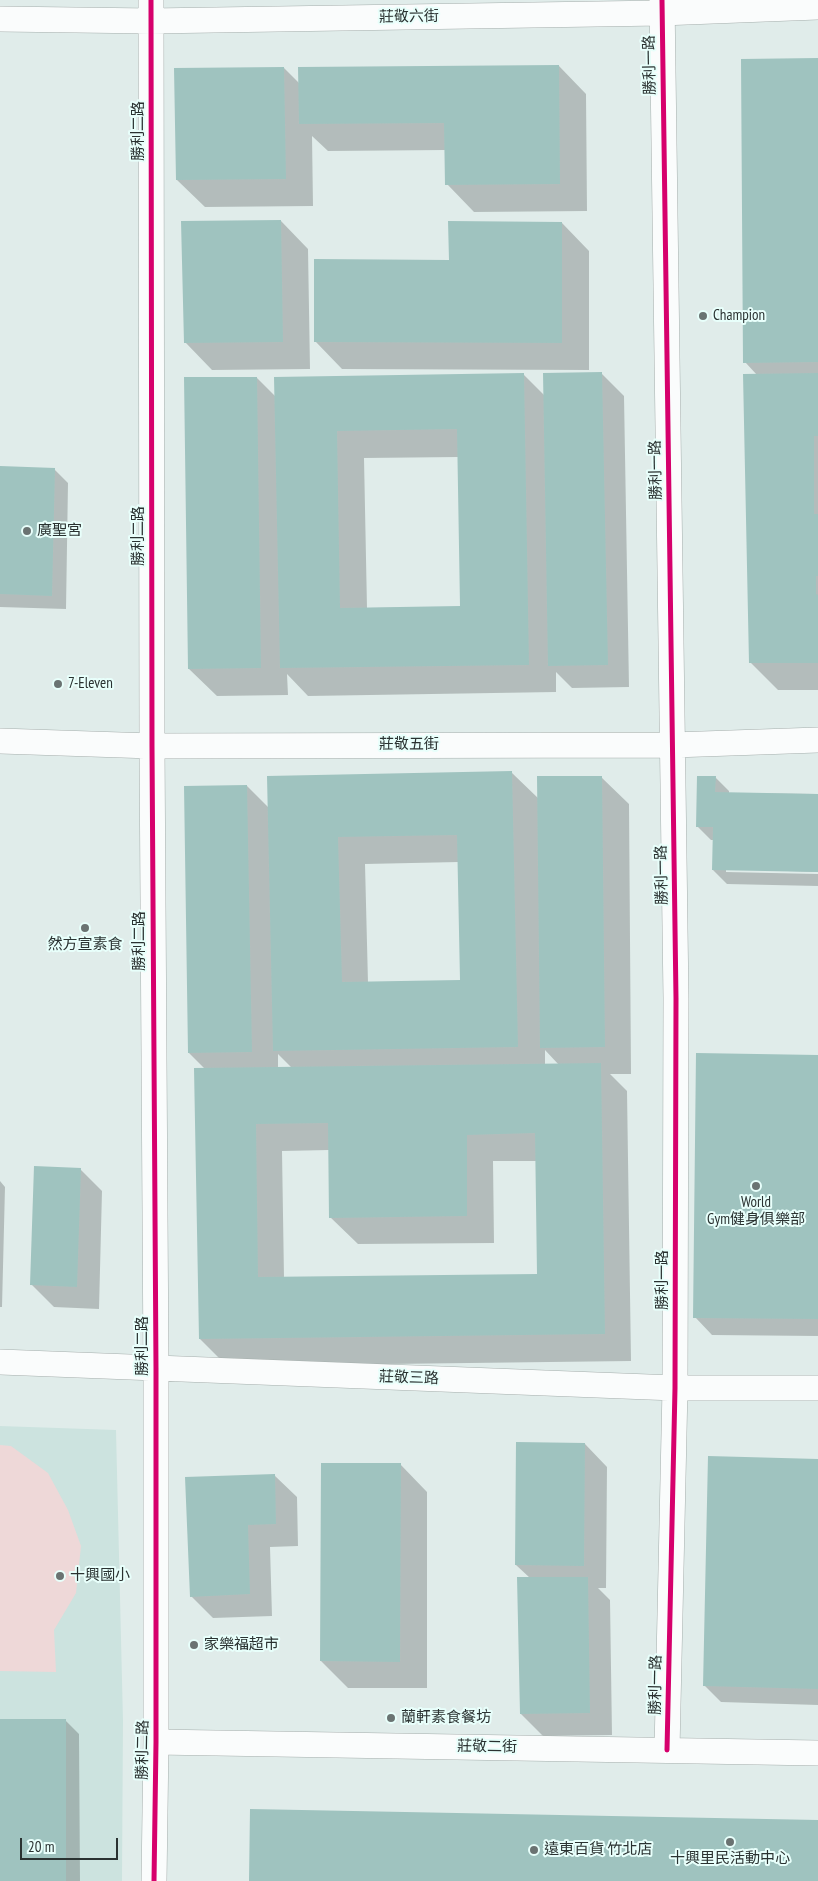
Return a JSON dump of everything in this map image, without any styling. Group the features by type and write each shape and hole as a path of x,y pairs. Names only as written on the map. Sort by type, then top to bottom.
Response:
{"street":[{"name":"勝利一路","path":"662,7 676,998 675,1388 667,1750"},
{"name":"莊敬六街","path":"0,19 151,11 818,7"},
{"name":"勝利二路","path":"151,11 152,746 156,1368 154,1881"},
{"name":"莊敬五街","path":"0,741 152,746 673,744 818,740"},
{"name":"莊敬三路","path":"0,1362 675,1388 818,1388"},
{"name":"莊敬二街","path":"156,1742 818,1752"}],"shaded area":[{"name":"十興國小","path":"0,1426 116,1430 123,1721 122,1881 0,1881"},
{"path":"0,1445 11,1446 48,1473 68,1510 81,1546 76,1593 54,1630 56,1672 0,1671"}],"building":[{"path":"818,58 818,362 743,363 741,59"},
{"path":"559,65 560,184 445,185 444,123 299,124 298,67"},
{"path":"284,67 286,179 176,180 174,68"},
{"path":"281,220 283,342 184,343 181,221"},
{"path":"448,221 562,222 562,343 314,342 314,259 449,260"},
{"path":"602,372 608,665 548,666 543,373"},
{"path":"524,373 529,665 280,668 274,377","holes":["457,429 460,606 340,608 337,431"]},
{"path":"818,373 818,436 814,436 814,514 818,514 818,576 816,576 816,594 818,595 818,663 749,663 743,374"},
{"path":"184,377 257,377 261,668 188,669"},
{"name":"廣聖宮","path":"0,466 55,468 52,596 0,594"},
{"path":"512,771 518,1047 273,1051 267,776","holes":["457,835 460,980 342,982 338,837"]},
{"path":"537,776 602,776 605,1047 540,1048"},
{"path":"697,776 716,776 715,792 818,794 818,872 712,870 713,827 696,827"},
{"path":"247,785 252,1052 188,1053 184,786"},
{"name":"World Gym健身俱樂部","path":"696,1053 818,1055 818,1319 693,1318"},
{"path":"601,1063 605,1334 199,1339 194,1068","holes":["328,1123 329,1218 467,1216 467,1135 535,1133 537,1274 258,1277 256,1124"]},
{"path":"34,1166 81,1168 77,1287 30,1285"},
{"path":"516,1442 585,1443 584,1566 515,1565"},
{"path":"708,1456 818,1459 818,1689 703,1686"},
{"path":"321,1463 401,1463 400,1662 320,1661"},
{"path":"275,1474 276,1524 248,1525 250,1594 190,1597 185,1477"},
{"path":"517,1577 588,1577 590,1713 520,1714"},
{"path":"0,1719 66,1719 66,1881 0,1881"},
{"name":"遠東百貨 竹北店","path":"250,1809 818,1820 818,1881 249,1881"}],"cycle path":[{"path":"151,0 152,746 156,1368 154,1881"},
{"path":"662,0 676,998 675,1388 667,1750"}],"place":[{"name":"Champion","path":"703,316"},
{"name":"廣聖宮","path":"27,531"},
{"name":"7-Eleven","path":"58,684"},
{"name":"然方宣素食","path":"85,928"},
{"name":"World Gym健身俱樂部","path":"756,1186"},
{"name":"十興國小","path":"60,1576"},
{"name":"家樂福超市","path":"194,1645"},
{"name":"蘭軒素食餐坊","path":"391,1718"},
{"name":"十興里民活動中心","path":"730,1842"},
{"name":"遠東百貨 竹北店","path":"534,1850"}]}
